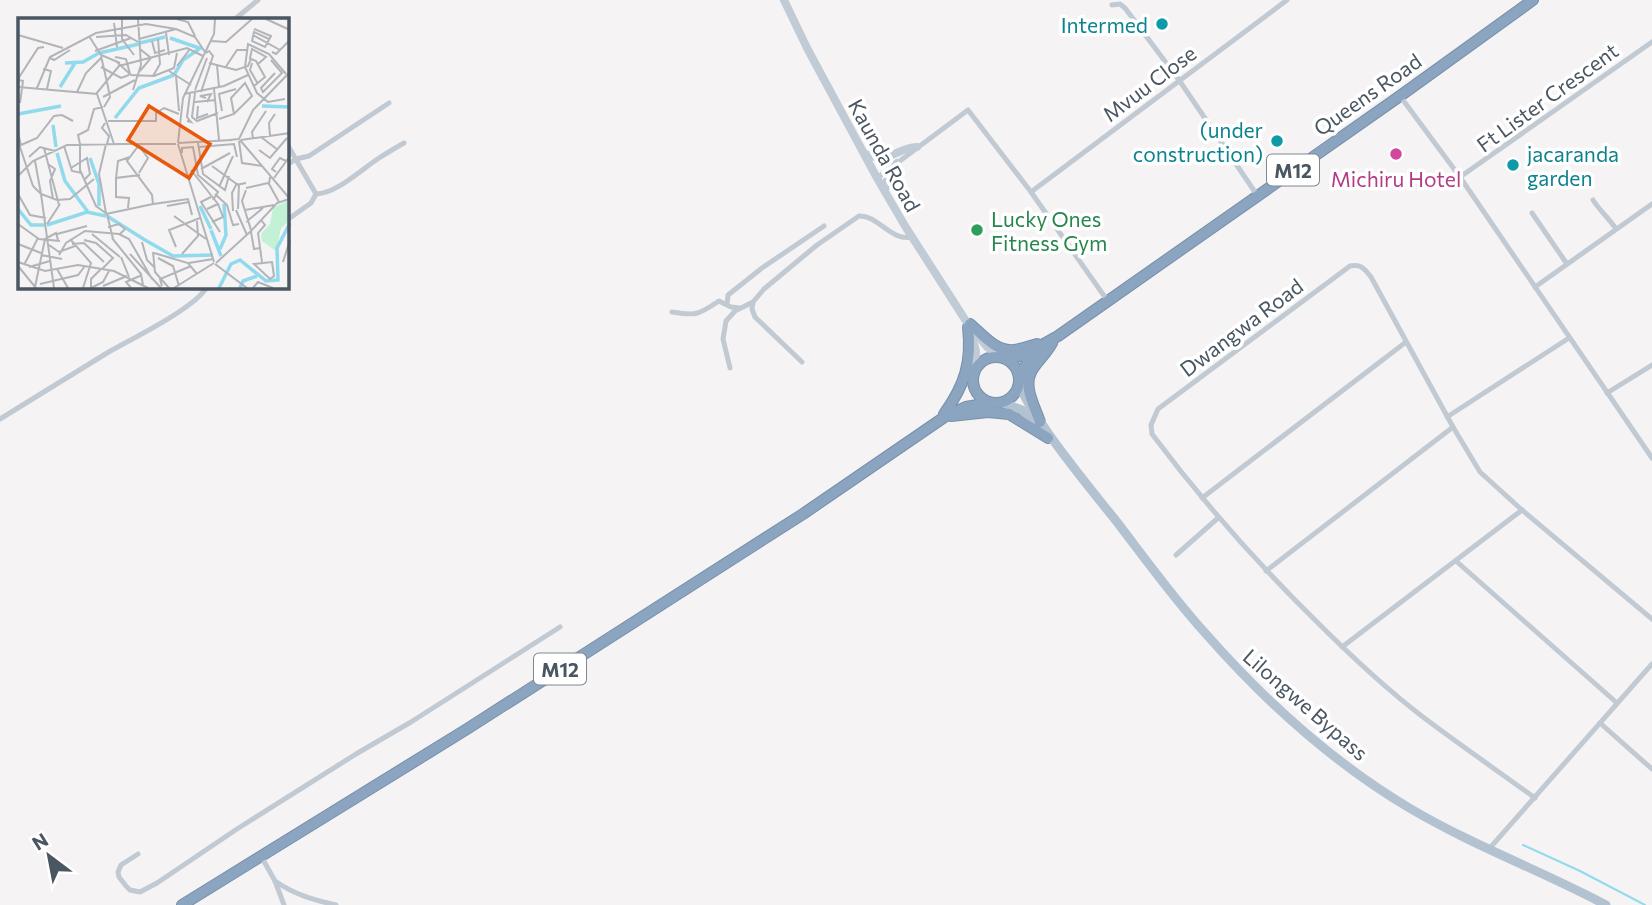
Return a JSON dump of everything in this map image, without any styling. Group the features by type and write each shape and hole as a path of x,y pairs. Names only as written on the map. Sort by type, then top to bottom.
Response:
{"highway":[{"name":"Queens Road","path":"1051,341 1532,0"},
{"path":"968,324 993,344 1006,350 1051,341"},
{"path":"945,415 961,388 967,371 968,324"},
{"path":"1041,422 1029,391 1028,379 1051,341"},
{"name":"M12","path":"182,905 478,722 792,522 933,426 961,399 974,374 986,359 1020,357 1051,341"},
{"name":"M12","path":"945,415 966,407 1003,403 1014,396 1026,364 1051,341"},
{"path":"1004,358 1018,370 1020,381"},
{"path":"974,374 973,386 976,393 989,403"},
{"path":"945,415 988,412 1009,414 1051,440"}],"main road":[{"name":"Kaunda Road","path":"784,0 885,194 968,324 987,347 1004,358"},
{"path":"865,154 874,158 886,158 910,147 917,147"},
{"path":"885,194 890,170 897,163"},
{"name":"Kaunda Road","path":"968,324 976,351 974,374"},
{"name":"Lilongwe Bypass","path":"1020,381 1026,400 1051,440"},
{"name":"Lilongwe Bypass","path":"1003,403 1022,410 1051,440 1230,662 1309,734 1410,808 1606,905"}],"street":[{"path":"236,18 258,0"},
{"name":"Mvuu Close","path":"1031,192 1287,0"},
{"path":"1112,5 1120,4 1125,8 1179,80 1257,195"},
{"name":"Ft Lister Crescent","path":"1460,177 1652,41"},
{"path":"1400,96 1460,177 1652,458"},
{"path":"289,164 309,156 389,103"},
{"path":"877,178 968,110 1031,192 1107,300"},
{"path":"316,194 323,194 342,184 404,143"},
{"path":"289,147 316,194"},
{"path":"289,219 311,204 316,194"},
{"path":"1593,200 1616,229"},
{"path":"1535,286 1652,204"},
{"path":"1532,213 1567,264"},
{"path":"730,368 723,338 726,321 739,308 753,302 764,289 817,245 859,216 865,216 891,233 907,239 912,237"},
{"path":"672,312 692,315 702,313 824,226"},
{"name":"Dwangwa Road","path":"1202,498 1152,434 1151,425 1158,409 1350,266 1359,265 1364,268 1406,342"},
{"path":"0,419 165,321 200,296 205,289"},
{"path":"727,304 728,295"},
{"path":"719,301 739,308"},
{"path":"753,302 755,317 802,362"},
{"path":"1447,416 1569,338"},
{"path":"1535,797 1423,717 1342,647 1266,571 1202,498 1406,342 1480,472 1652,619"},
{"path":"1607,393 1652,365"},
{"path":"1266,571 1453,427"},
{"path":"1342,647 1522,510"},
{"path":"1177,555 1218,518"},
{"path":"1456,561 1617,703"},
{"path":"138,853 121,864 118,872 130,890 140,892 560,627"},
{"path":"1489,849 1652,664"},
{"path":"1600,723 1652,769"},
{"path":"261,856 284,905"},
{"path":"275,881 294,893 319,903 337,905"}],"waterway":[{"path":"1523,845 1645,905"}],"place":[{"name":"Intermed","path":"1162,24"},
{"name":"(under construction)","path":"1277,141"},
{"name":"Michiru Hotel","path":"1396,154"},
{"name":"jacaranda garden","path":"1513,165"},
{"name":"Lucky Ones Fitness Gym","path":"977,230"}]}
